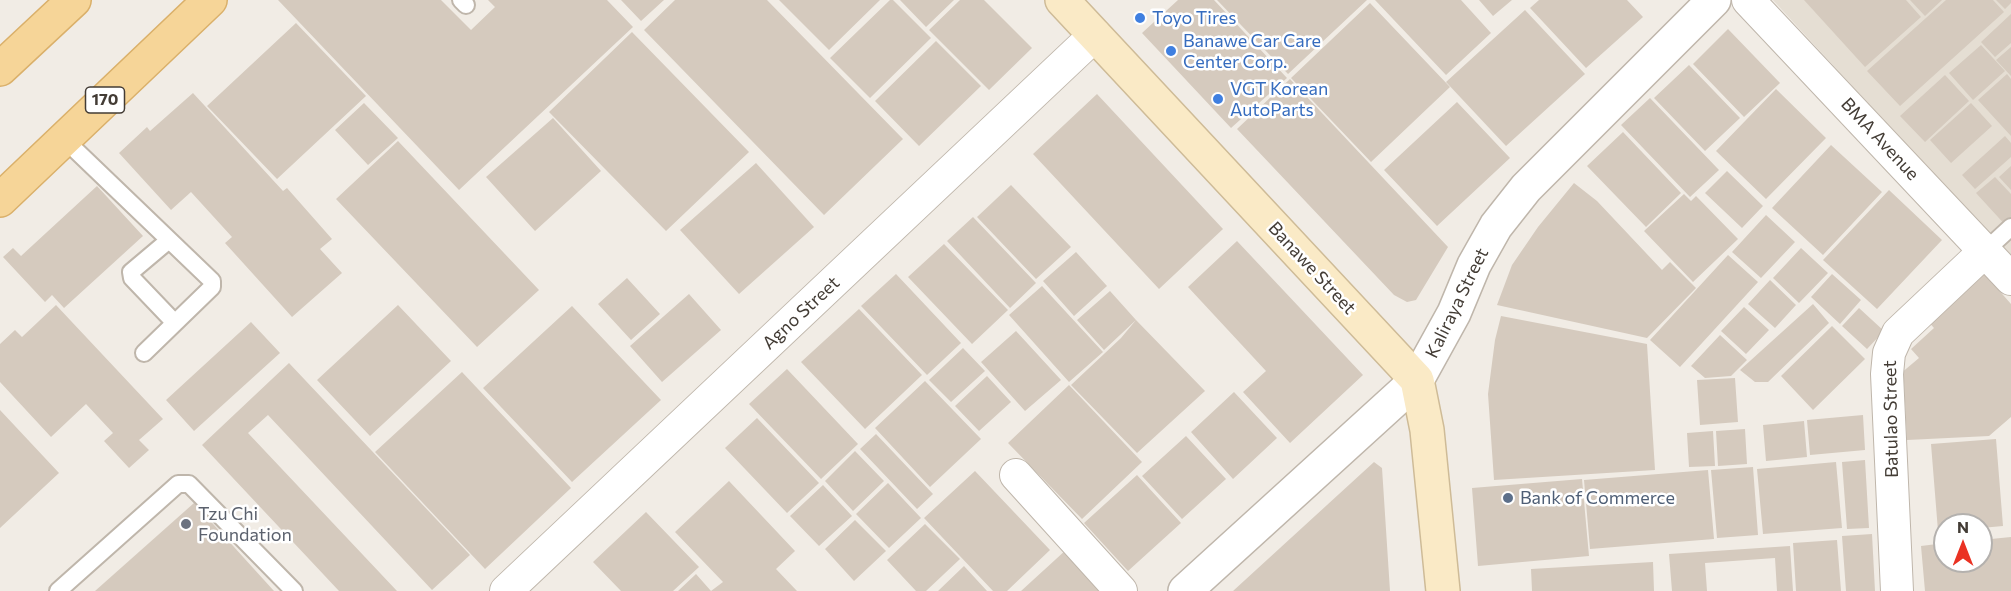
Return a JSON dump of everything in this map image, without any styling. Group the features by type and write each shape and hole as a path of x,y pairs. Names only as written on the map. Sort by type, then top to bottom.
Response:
{"main road":[{"path":"0,69 74,0"},
{"name":"170","path":"0,200 210,0"},
{"name":"Banawe Street","path":"1062,0 1417,380"},
{"path":"1417,380 1427,430 1443,591"}],"street":[{"name":"Kaliraya Street","path":"1185,591 1417,380 1454,313 1474,265 1496,226 1526,188 1714,0"},
{"name":"BMA Avenue","path":"1748,0 2011,279"},
{"name":"Agno Street","path":"506,591 1095,35"},
{"name":"Batulao Street","path":"1897,591 1887,374 1889,353 1898,333 1985,250"},
{"path":"1016,475 1121,591"}],"lane":[{"path":"64,139 213,281 213,287 144,353"},
{"path":"1985,250 2011,227"},
{"path":"169,240 131,272 132,278 176,323"},
{"path":"58,591 178,484 189,484 294,591"}],"shaded area":[{"path":"1773,0 2011,0 2011,259"}],"building":[{"path":"278,0 441,0 471,30 495,7 488,0 607,0 633,27 459,190"},
{"path":"621,0 664,0 641,21"},
{"path":"675,0 767,0 903,139 824,215 644,30"},
{"path":"779,0 880,0 829,50"},
{"path":"890,0 893,0 931,38 870,98 830,58"},
{"path":"900,0 954,0 926,27"},
{"path":"960,0 984,0 1032,48 989,90 929,30"},
{"path":"1178,0 1214,0 1287,78 1231,128 1142,33"},
{"path":"1217,0 1367,0 1288,74"},
{"path":"1375,0 1461,0 1491,33 1446,75"},
{"path":"1479,0 1512,0 1493,16"},
{"path":"1539,0 1627,0 1643,17 1586,68 1530,8"},
{"path":"1804,0 1906,0 1921,17 1865,67"},
{"path":"1910,0 1942,0 1925,16"},
{"path":"1946,0 1993,0 2004,12 1900,106 1867,71"},
{"path":"1996,0 2011,0 2011,3 2005,9"},
{"path":"1370,3 1450,87 1371,162 1291,78"},
{"path":"1525,10 1585,74 1506,146 1446,82"},
{"path":"2011,14 2011,43 1995,57 1981,42"},
{"path":"296,23 366,96 277,179 207,106"},
{"path":"1728,29 1780,83 1744,117 1693,64"},
{"path":"632,32 749,152 666,231 549,112"},
{"path":"936,41 981,86 919,146 875,101"},
{"path":"1981,45 2005,71 1973,100 1949,73"},
{"path":"2011,47 2011,76 1996,60"},
{"path":"1689,65 1740,118 1705,151 1654,98"},
{"path":"2007,74 2011,79 2011,136 1978,100"},
{"path":"1945,75 1969,101 1925,142 1900,116"},
{"path":"1290,79 1448,247 1416,300 1407,302 1394,295 1237,129"},
{"path":"1776,89 1826,138 1766,199 1716,151"},
{"path":"193,93 283,191 287,188 332,239 320,249 342,273 292,317 225,243 232,237 191,192 171,210 119,153 147,127 150,131"},
{"path":"1097,94 1223,229 1159,289 1033,154"},
{"path":"1650,98 1719,170 1690,197 1621,125"},
{"path":"1457,102 1510,158 1437,226 1384,170"},
{"path":"364,103 398,138 368,165 335,130"},
{"path":"1971,103 1992,126 1951,163 1930,140"},
{"path":"553,118 601,171 535,231 486,177"},
{"path":"1623,132 1681,193 1646,227 1587,166"},
{"path":"2005,136 2011,143 2011,157 1975,189 1962,175"},
{"path":"398,141 539,290 477,347 336,199"},
{"path":"1831,145 1882,192 1823,255 1772,208"},
{"path":"756,163 814,227 739,294 680,230"},
{"path":"2011,166 2011,190 1999,177"},
{"path":"1727,171 1763,206 1742,228 1705,193"},
{"path":"1995,177 2011,194 2011,227 2009,229 1976,193"},
{"path":"1574,183 1597,201 1662,270 1670,262 1696,288 1647,338 1497,305 1512,265 1538,227"},
{"path":"1011,185 1071,247 1036,279 977,217"},
{"path":"97,186 143,236 64,308 52,295 45,302 3,257 13,248 21,256"},
{"path":"1889,190 1942,240 1877,309 1823,260"},
{"path":"1684,194 1691,201 1696,196 1738,239 1693,282 1644,231"},
{"path":"1766,215 1795,242 1761,278 1732,252"},
{"path":"973,217 1036,283 1010,308 947,241"},
{"path":"1237,241 1363,375 1290,443 1243,392 1266,371 1188,287"},
{"path":"944,244 1008,310 972,344 908,277"},
{"path":"1801,248 1828,273 1799,303 1773,278"},
{"path":"1076,252 1107,286 1074,316 1043,281"},
{"path":"1728,255 1758,282 1680,367 1650,340"},
{"path":"1982,271 2011,304 2011,417 1989,436 1907,440 1904,382 1900,374 1919,358 1911,349 1934,328 1926,319"},
{"path":"896,274 961,343 927,375 861,306"},
{"path":"1832,274 1861,300 1840,324 1811,297"},
{"path":"627,278 660,314 631,340 598,304"},
{"path":"1770,280 1796,305 1775,328 1748,304"},
{"path":"1042,286 1103,352 1069,382 1009,315"},
{"path":"1110,291 1136,320 1104,350 1077,320"},
{"path":"689,294 721,330 662,382 630,346"},
{"path":"1813,304 1829,323 1768,382 1755,382 1740,370"},
{"path":"56,305 163,419 139,440 149,450 129,468 104,441 113,433 86,404 51,437 0,382 0,344 15,330 22,337"},
{"path":"398,305 451,361 370,436 317,380"},
{"path":"572,306 661,400 572,482 483,388"},
{"path":"1744,307 1769,330 1746,354 1721,331"},
{"path":"1859,308 1884,331 1867,349 1842,326"},
{"path":"859,309 922,375 865,429 801,362"},
{"path":"1501,316 1647,344 1655,470 1494,480 1488,394 1495,340"},
{"path":"1136,320 1205,391 1137,453 1071,385 1121,338"},
{"path":"251,322 280,353 194,431 166,400"},
{"path":"1832,326 1865,359 1813,410 1781,376"},
{"path":"1016,331 1061,380 1025,411 981,362"},
{"path":"1720,335 1747,360 1731,376 1705,378 1691,366"},
{"path":"963,348 985,371 951,402 929,380"},
{"path":"289,363 470,555 432,590 268,415 248,433 397,591 339,591 202,445"},
{"path":"787,369 858,444 821,479 749,404"},
{"path":"462,372 571,488 485,569 375,452"},
{"path":"987,376 1011,402 979,431 955,406"},
{"path":"1735,378 1738,422 1700,425 1697,380"},
{"path":"925,381 981,439 930,487 875,428"},
{"path":"1069,385 1142,462 1082,519 1008,443"},
{"path":"1234,392 1277,438 1233,479 1191,432"},
{"path":"0,410 59,473 0,528"},
{"path":"1863,415 1865,450 1810,455 1807,420"},
{"path":"757,418 819,483 787,513 725,448"},
{"path":"1804,421 1807,457 1766,461 1763,425"},
{"path":"1745,429 1747,464 1718,466 1716,431"},
{"path":"1713,431 1715,466 1689,467 1687,433"},
{"path":"876,434 933,494 917,509 860,449"},
{"path":"1186,436 1226,479 1182,519 1142,476"},
{"path":"1996,439 2003,526 1993,527 1993,513 1937,513 1931,444"},
{"path":"855,451 884,481 853,511 825,481"},
{"path":"1865,460 1869,528 1847,529 1842,462"},
{"path":"1374,462 1382,468 1390,591 1233,591"},
{"path":"1836,462 1842,528 1763,534 1757,469"},
{"path":"1753,467 1758,535 1717,538 1711,470"},
{"path":"1708,470 1714,539 1590,549 1584,480"},
{"path":"975,471 1050,550 1007,591 993,591 924,518"},
{"path":"1137,475 1181,523 1128,571 1084,523"},
{"path":"1582,479 1589,556 1478,566 1472,488"},
{"path":"729,481 795,551 776,569 797,591 711,591 723,582 675,532"},
{"path":"888,483 921,518 889,548 856,514"},
{"path":"823,485 852,516 819,546 790,516"},
{"path":"194,503 274,591 95,591"},
{"path":"646,512 699,567 673,591 621,591 593,562"},
{"path":"855,520 886,551 854,581 825,549"},
{"path":"925,524 960,559 926,591 916,591 887,560"},
{"path":"1872,534 1875,591 1846,591 1842,536"},
{"path":"2011,537 2011,591 1925,591 1921,546 1933,544 1933,573 1993,573 1993,539"},
{"path":"1837,540 1841,591 1796,591 1793,543"},
{"path":"1790,546 1793,591 1777,591 1775,558 1705,563 1707,591 1672,591 1669,554"},
{"path":"1067,549 1103,587 1099,591 1021,591"},
{"path":"1653,562 1654,591 1532,591 1531,569"},
{"path":"964,566 987,591 938,591"},
{"path":"696,574 711,591 678,591"}],"place":[{"name":"Toyo Tires","path":"1140,18"},
{"name":"Banawe Car Care Center Corp.","path":"1171,51"},
{"name":"VGT Korean AutoParts","path":"1218,99"},
{"name":"Bank of Commerce","path":"1508,498"},
{"name":"Tzu Chi Foundation","path":"186,524"}]}
